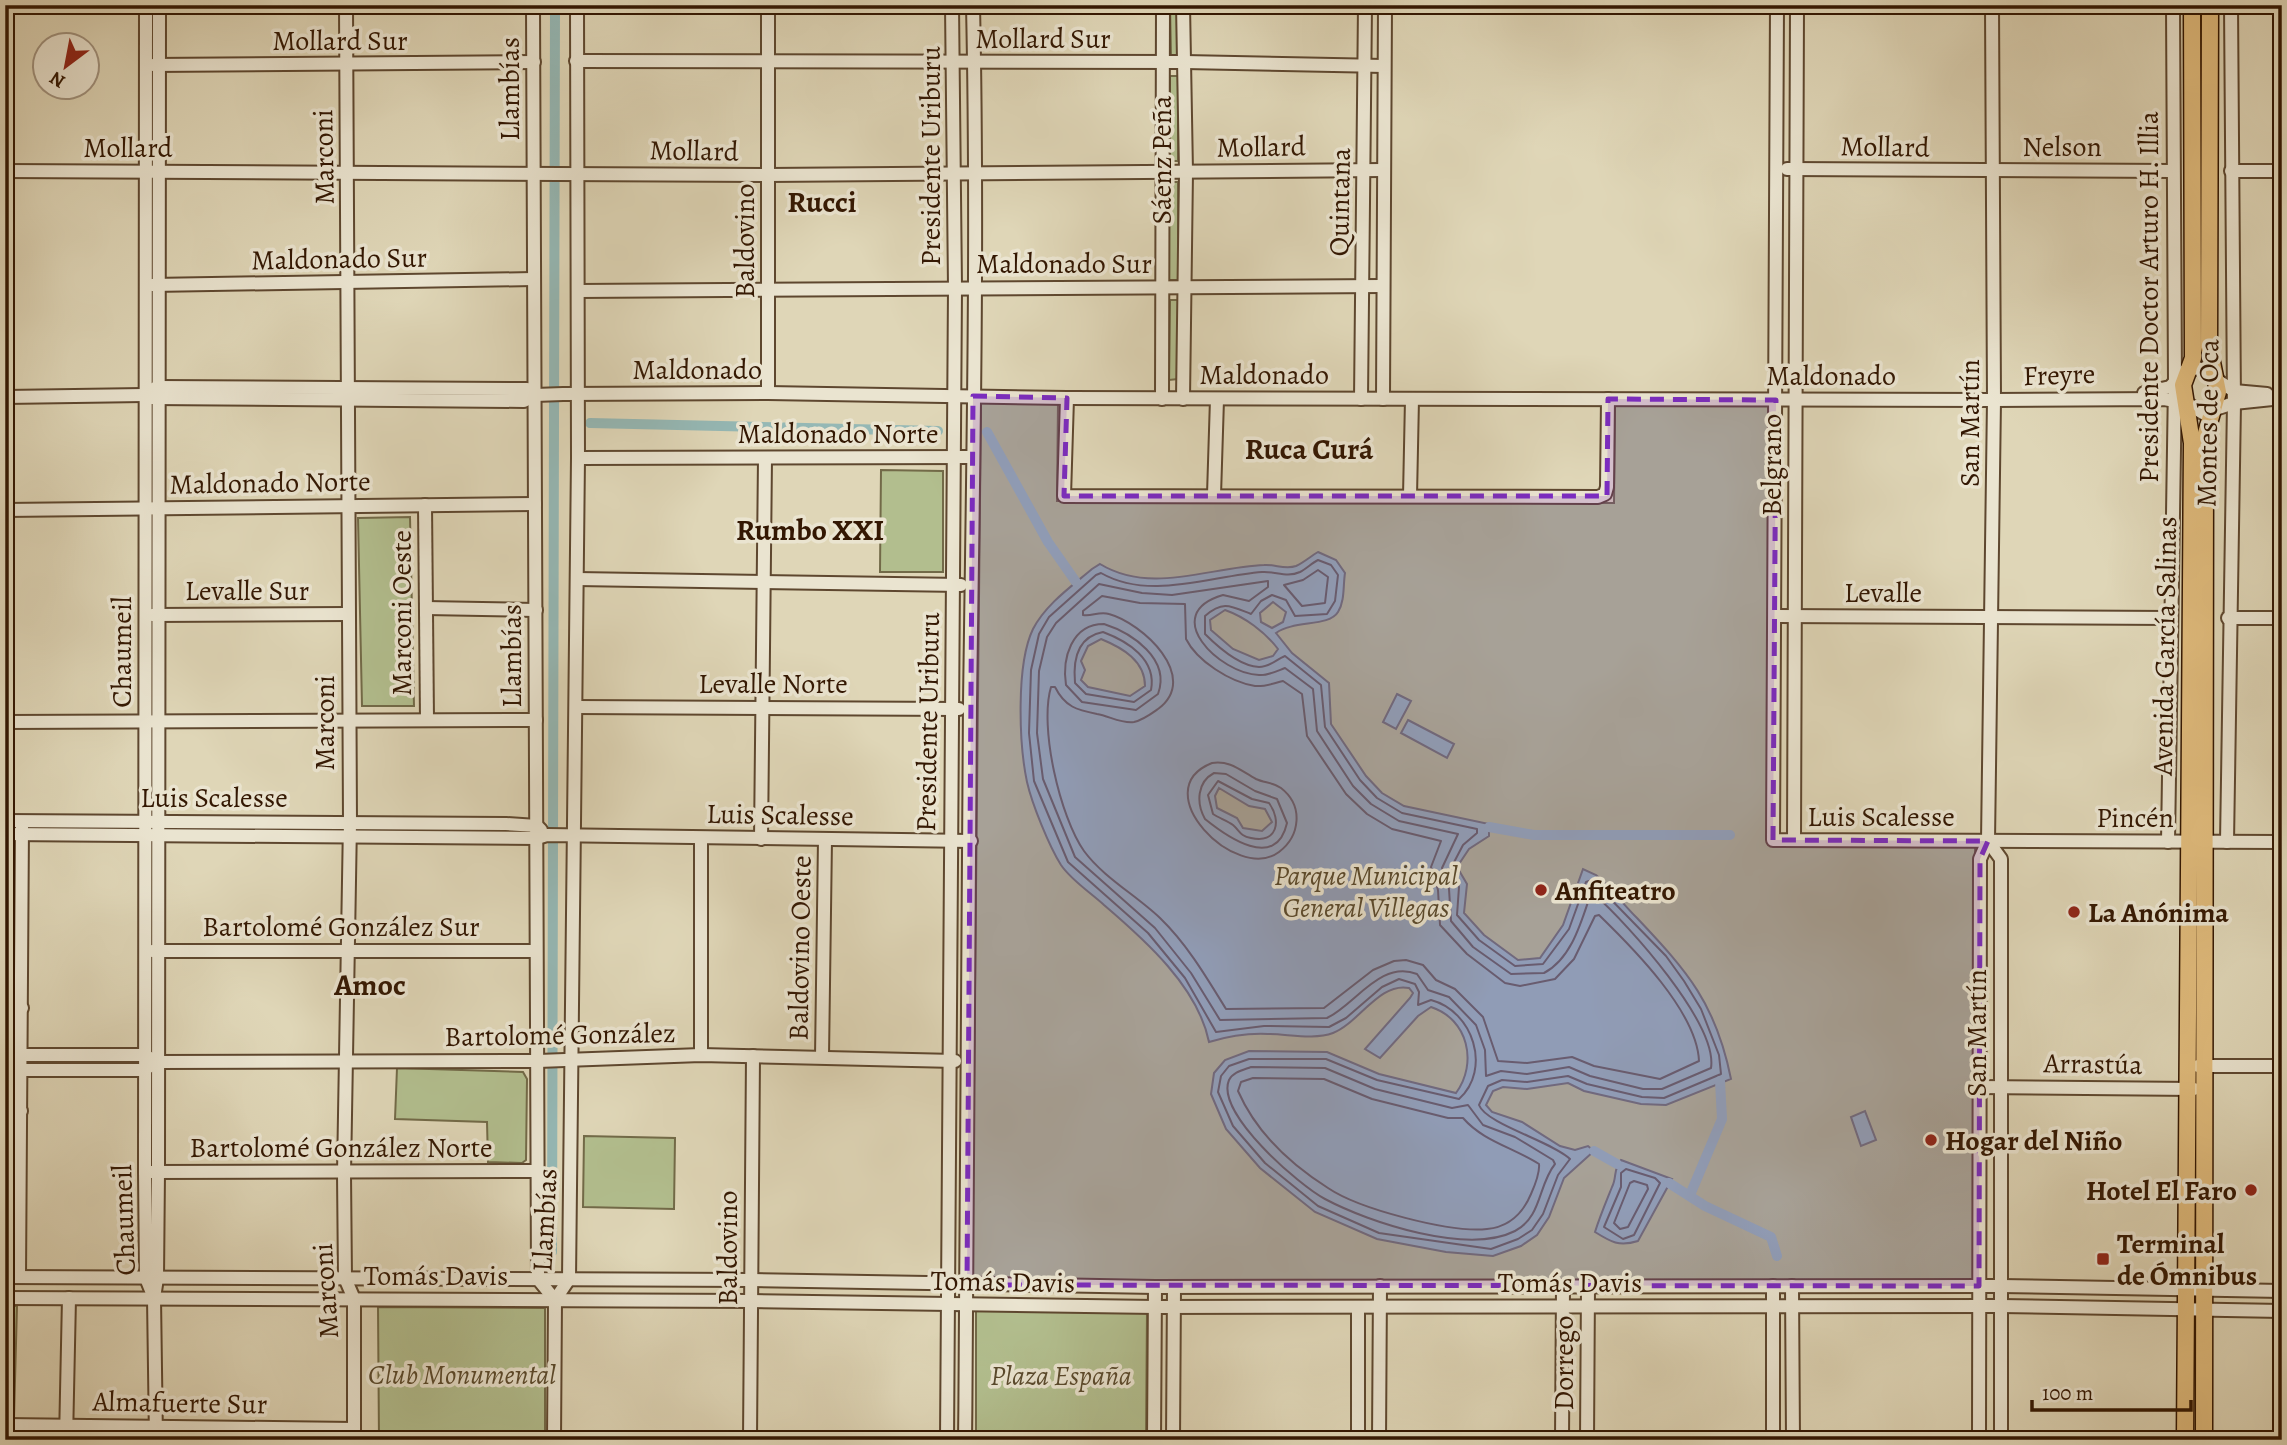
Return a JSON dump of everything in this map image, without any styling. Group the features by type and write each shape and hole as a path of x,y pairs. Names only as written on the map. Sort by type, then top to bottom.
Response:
{"main road":[{"name":"Avenida García Salinas","path":"2185,1440 2192,443 2180,401 2190,369 2192,5"},
{"name":"Avenida García Salinas","path":"2204,1440 2205,437 2218,392 2209,347 2210,5"}],"street":[{"name":"Chaumeil","path":"146,5 153,65"},
{"name":"Chaumeil","path":"152,508 144,395 151,285 153,65 159,5"},
{"name":"Marconi","path":"346,5 349,282 346,394 349,951 344,1174 345,1278 354,1299 354,1434"},
{"name":"Llambías","path":"533,5 539,173 533,279 540,395 536,503 536,720 540,833 536,951 543,1061 538,1171 538,1279 555,1300"},
{"name":"Llambías","path":"554,1440 555,1300 569,1279 568,837 576,707 578,458 578,291 571,173 577,5"},
{"name":"Baldovino","path":"768,5 768,393"},
{"name":"Presidente Uriburu","path":"947,1440 955,288 955,62 952,5"},
{"name":"Presidente Uriburu","path":"965,1440 965,1062 971,841 975,288 973,5"},
{"name":"Sáenz Peña","path":"1162,398 1163,5"},
{"name":"Sáenz Peña","path":"1183,5 1186,172 1183,399"},
{"name":"Quintana","path":"1361,399 1365,5"},
{"name":"Quintana","path":"1383,399 1385,5"},
{"name":"Belgrano","path":"1773,840 1777,5"},
{"name":"Belgrano","path":"1794,840 1797,5"},
{"name":"San Martín","path":"1979,1440 1980,859 1988,841 1994,400 1992,5"},
{"name":"Presidente Doctor Arturo H. Illia","path":"2168,842 2170,618 2180,401 2175,383 2174,5"},
{"name":"Montes de Oca","path":"2227,842 2228,618 2234,397 2231,5"},
{"name":"Mollard Sur","path":"576,61 1185,62 1384,66"},
{"name":"Mollard Sur","path":"153,65 534,62"},
{"name":"Mollard","path":"1777,169 1993,171"},
{"name":"Mollard","path":"5,171 768,175 1383,170"},
{"name":"Nelson","path":"1993,171 2173,171"},
{"path":"2231,171 2282,171"},
{"name":"Maldonado Sur","path":"151,285 533,279"},
{"name":"Chaumeil","path":"151,285 157,393 152,508 150,1058 156,1440"},
{"name":"Maldonado Sur","path":"578,291 1382,286"},
{"path":"2190,369 2202,369 2234,397"},
{"name":"Freyre","path":"2125,396 2170,387 2190,369"},
{"path":"5,397 157,393"},
{"name":"Maldonado","path":"157,393 346,394 524,401 540,395 563,394 768,393 1183,399 1994,400"},
{"name":"Freyre","path":"1994,400 2125,396 2180,401 2198,412 2211,411"},
{"path":"2211,411 2234,397 2282,397"},
{"path":"1067,398 1064,496 1588,497 1605,494 1608,399"},
{"path":"1214,495 1217,399"},
{"path":"1410,496 1412,399"},
{"name":"Maldonado Norte","path":"578,458 972,457"},
{"path":"761,839 766,582 765,458"},
{"name":"Maldonado Norte","path":"5,510 536,503"},
{"name":"Marconi Oeste","path":"425,505 427,720"},
{"path":"577,579 972,585"},
{"path":"426,608 536,610"},
{"name":"Levalle Sur","path":"152,615 348,614"},
{"name":"Levalle","path":"1775,616 2170,618"},
{"path":"2228,618 2282,618"},
{"name":"Levalle Norte","path":"576,707 970,709"},
{"path":"5,722 536,720"},
{"name":"Luis Scalesse","path":"5,821 22,828"},
{"name":"Luis Scalesse","path":"152,829 349,822 568,837 971,841"},
{"path":"19,1277 22,828"},
{"name":"Luis Scalesse","path":"5,834 22,828 152,829 349,836 540,833"},
{"path":"701,838 701,1055"},
{"name":"Baldovino Oeste","path":"822,1057 825,839"},
{"name":"Luis Scalesse","path":"1773,840 1988,841"},
{"name":"San Martín","path":"1988,841 2001,859 2001,1440"},
{"name":"Pincén","path":"1988,841 2282,842"},
{"name":"Bartolomé González Sur","path":"152,951 536,951"},
{"path":"5,1007 22,1008"},
{"name":"Bartolomé González","path":"21,1055 345,1063 543,1061 701,1055 965,1062"},
{"name":"Baldovino","path":"750,1440 753,1056"},
{"name":"Chaumeil","path":"150,1058 144,1070 151,1172"},
{"path":"2187,1066 2282,1066"},
{"path":"21,1070 144,1070"},
{"name":"Arrastúa","path":"1979,1087 2205,1089"},
{"path":"5,1111 21,1111"},
{"name":"Bartolomé González Norte","path":"151,1172 344,1174 538,1171"},
{"name":"Tomás Davis","path":"5,1277 752,1280 1155,1287 2001,1286 2282,1291"},
{"path":"1379,1440 1380,1286"},
{"name":"Dorrego","path":"1562,1440 1563,1286"},
{"name":"Dorrego","path":"1587,1440 1588,1286"},
{"path":"1773,1286 1773,1440"},
{"path":"1792,1286 1793,1440"},
{"path":"1154,1440 1155,1287"},
{"path":"1173,1440 1174,1287"},
{"name":"Tomás Davis","path":"5,1297 752,1301 1155,1307 2001,1306 2282,1311"},
{"path":"66,1440 69,1298"},
{"path":"1358,1307 1358,1440"},
{"name":"Almafuerte Sur","path":"5,1425 156,1424 354,1434"}],"highlighted area":[{"path":"973,396 1067,398 1064,496 1607,496 1608,399 1776,400 1773,840 1988,841 1980,859 1979,1286 967,1285"}],"green space":[{"path":"1170,5 1177,5 1178,56 1171,56"},
{"path":"1170,76 1178,76 1178,161 1170,161"},
{"path":"1169,182 1178,182 1178,280 1169,280"},
{"path":"1170,300 1178,300 1178,379 1169,380"},
{"name":"Parque Municipal General Villegas","path":"981,403 1058,403 1057,501 1614,503 1615,404 1771,405 1769,843 1975,845 1976,1281 972,1280"},
{"path":"881,470 943,471 943,572 880,572"},
{"path":"410,517 414,706 362,706 358,518"},
{"path":"397,1068 523,1072 527,1079 526,1160 522,1163 488,1162 487,1122 395,1119"},
{"path":"584,1136 675,1138 674,1209 583,1207"},
{"path":"5,1306 17,1306 14,1418 5,1418"},
{"name":"Club Monumental","path":"378,1307 545,1308 545,1440 379,1440"},
{"name":"Plaza España","path":"976,1309 1147,1310 1146,1440 976,1440"}],"water":[{"path":"1318,552 1336,560 1345,573 1343,598 1338,612 1327,620 1292,626 1276,633 1292,653 1329,683 1331,724 1366,776 1382,793 1404,806 1489,824 1489,836 1469,849 1457,867 1467,884 1464,913 1484,935 1518,960 1540,958 1563,925 1583,869 1596,875 1685,973 1708,1009 1725,1053 1731,1079 1666,1105 1641,1104 1584,1091 1568,1083 1527,1089 1503,1087 1493,1091 1486,1105 1492,1112 1522,1122 1560,1146 1575,1150 1588,1146 1594,1151 1564,1178 1549,1217 1537,1235 1521,1246 1493,1256 1446,1252 1377,1239 1315,1212 1260,1168 1226,1129 1211,1094 1214,1073 1225,1060 1249,1051 1327,1052 1379,1074 1456,1093 1467,1069 1468,1056 1466,1043 1454,1021 1431,1007 1418,1016 1380,1058 1365,1049 1413,993 1409,988 1398,988 1388,991 1352,1021 1326,1035 1246,1035 1209,1042 1194,1002 1168,966 1136,933 1065,871 1041,825 1027,782 1022,747 1021,704 1028,644 1033,629 1045,611 1092,569 1100,564 1119,573 1140,578 1181,577 1264,565 1292,567","holes":["1273,602 1286,612 1283,622 1272,628 1261,622 1260,613","1225,610 1254,626 1278,649 1273,656 1259,660 1233,649 1211,630 1210,620","1101,639 1125,651 1141,669 1145,686 1130,696 1088,687 1081,680 1085,670 1081,661 1088,646","1219,788 1249,806 1265,809 1272,822 1262,831 1243,828 1237,818 1217,808 1215,796"]},
{"path":"1397,694 1411,701 1396,729 1383,722"},
{"path":"1408,720 1454,744 1447,758 1401,733"},
{"path":"1865,1111 1876,1140 1861,1146 1851,1117"},
{"path":"1621,1160 1672,1179 1638,1241 1626,1244 1611,1241 1595,1232"}],"waterway":[{"path":"552,1252 555,5"},
{"path":"590,423 938,431"},
{"path":"987,432 1048,542 1076,582"},
{"path":"1489,827 1534,835 1730,835"},
{"path":"1690,1195 1722,1119 1720,1081"},
{"path":"1594,1151 1617,1164"},
{"path":"1669,1183 1705,1206 1771,1237 1777,1256"}],"place":[{"name":"Anfiteatro","path":"1541,890"},
{"name":"La Anónima","path":"2074,912"},
{"name":"Hogar del Niño","path":"1931,1140"},
{"name":"Hotel El Faro","path":"2251,1190"},
{"name":"Terminal de Ómnibus","path":"2103,1259"}],"district":[{"name":"Rucci","path":"822,202"},
{"name":"Ruca Curá","path":"1309,449"},
{"name":"Rumbo XXI","path":"810,530"},
{"name":"Amoc","path":"370,985"}]}
